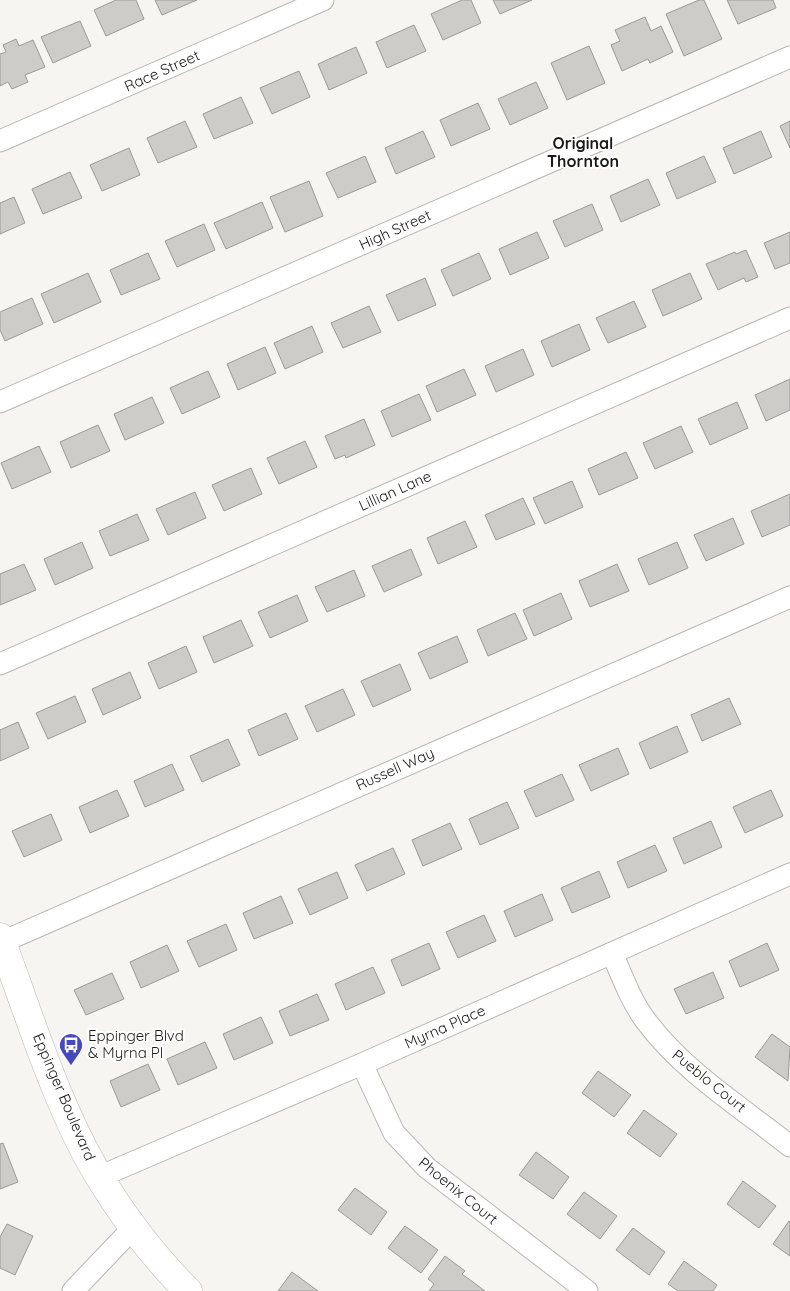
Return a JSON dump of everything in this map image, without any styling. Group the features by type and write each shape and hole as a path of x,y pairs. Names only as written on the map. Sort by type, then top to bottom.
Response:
{"street":[{"name":"Race Street","path":"0,141 323,0"},
{"name":"High Street","path":"0,402 790,57"},
{"name":"Lillian Lane","path":"0,664 790,318"},
{"name":"Russell Way","path":"1,940 790,597"},
{"name":"Myrna Place","path":"99,1177 362,1064 790,874"},
{"name":"Eppinger Boulevard","path":"1,940 73,1126 99,1177 133,1228 188,1291"},
{"name":"Pueblo Court","path":"612,953 628,990 645,1020 670,1050 790,1146"},
{"name":"Phoenix Court","path":"362,1064 394,1133 427,1168 587,1291"},
{"path":"73,1291 133,1228"}],"building":[{"path":"116,0 136,0 144,19 106,36 94,10"},
{"path":"155,0 197,0 162,15"},
{"path":"462,0 471,0 481,23 443,40 431,14"},
{"path":"493,0 532,0 500,14"},
{"path":"699,0 704,0 722,39 684,56 666,14"},
{"path":"727,0 773,0 776,8 738,24"},
{"path":"645,17 651,31 661,26 673,52 650,63 648,59 622,71 611,45 620,41 615,30"},
{"path":"80,21 91,46 53,63 41,37"},
{"path":"414,25 426,51 387,68 376,42"},
{"path":"16,39 19,46 33,40 45,67 25,75 28,82 12,89 8,82 0,86 0,54 6,52 3,45"},
{"path":"589,46 605,83 567,100 551,63"},
{"path":"356,47 367,73 329,90 318,64"},
{"path":"299,71 310,97 272,114 260,88"},
{"path":"536,82 548,108 510,125 498,99"},
{"path":"241,97 253,123 214,139 203,114"},
{"path":"478,103 490,129 451,146 440,120"},
{"path":"185,121 197,147 158,163 147,138"},
{"path":"790,121 790,148 780,126"},
{"path":"423,131 435,157 396,174 385,148"},
{"path":"761,131 772,157 734,174 723,148"},
{"path":"129,148 140,175 102,191 90,165"},
{"path":"365,156 376,182 338,198 326,173"},
{"path":"704,156 716,182 677,199 666,173"},
{"path":"70,172 82,198 43,214 32,189"},
{"path":"648,179 660,205 621,222 610,196"},
{"path":"309,181 323,216 285,232 270,197"},
{"path":"14,197 25,223 0,234 0,203"},
{"path":"262,202 273,228 226,249 214,223"},
{"path":"592,204 603,230 565,247 553,221"},
{"path":"204,224 215,250 177,267 165,241"},
{"path":"537,232 549,258 510,275 499,249"},
{"path":"790,232 790,263 775,269 764,243"},
{"path":"746,250 758,277 746,282 744,278 718,290 706,264 735,252 736,254"},
{"path":"148,253 160,279 121,295 110,270"},
{"path":"479,253 491,279 453,296 441,270"},
{"path":"88,273 101,302 54,323 41,294"},
{"path":"690,273 702,299 663,316 652,290"},
{"path":"425,278 436,305 398,321 386,295"},
{"path":"32,298 43,324 5,341 0,330 0,312"},
{"path":"634,301 646,327 608,343 596,318"},
{"path":"369,306 381,332 343,348 331,323"},
{"path":"579,324 590,350 552,367 541,341"},
{"path":"312,326 323,352 285,369 274,343"},
{"path":"265,347 276,373 238,390 227,364"},
{"path":"523,349 534,375 496,392 485,366"},
{"path":"464,369 476,395 437,412 426,386"},
{"path":"208,371 220,397 182,414 170,388"},
{"path":"790,379 790,410 766,421 755,395"},
{"path":"419,394 431,420 392,437 381,411"},
{"path":"152,397 164,423 125,440 114,414"},
{"path":"737,402 748,428 710,445 698,419"},
{"path":"364,419 375,445 346,458 345,455 335,459 325,436"},
{"path":"98,425 110,451 71,468 60,442"},
{"path":"681,426 693,452 655,469 643,443"},
{"path":"305,441 317,467 279,484 267,458"},
{"path":"39,446 51,472 12,489 1,463"},
{"path":"626,452 638,478 599,495 588,469"},
{"path":"251,468 262,494 224,511 212,485"},
{"path":"572,481 583,507 545,524 533,498"},
{"path":"195,492 206,518 168,535 156,509"},
{"path":"790,494 790,525 762,537 751,511"},
{"path":"523,498 535,524 496,540 485,515"},
{"path":"137,514 149,540 110,556 99,531"},
{"path":"733,518 744,544 706,561 694,535"},
{"path":"465,521 477,547 438,564 427,538"},
{"path":"82,542 93,568 55,585 44,559"},
{"path":"677,542 688,568 649,585 638,559"},
{"path":"411,549 422,575 384,592 372,566"},
{"path":"24,564 36,590 0,605 0,574"},
{"path":"617,564 629,591 590,607 579,581"},
{"path":"354,570 365,596 327,612 315,587"},
{"path":"561,593 572,619 534,636 523,610"},
{"path":"297,595 308,621 270,638 258,612"},
{"path":"515,613 527,639 488,656 477,630"},
{"path":"241,620 253,646 214,663 203,637"},
{"path":"457,636 468,662 430,679 418,653"},
{"path":"186,646 197,672 159,689 148,663"},
{"path":"400,664 411,690 373,707 361,681"},
{"path":"130,672 141,698 103,715 92,689"},
{"path":"343,689 355,715 317,732 305,706"},
{"path":"75,696 86,722 48,739 36,713"},
{"path":"729,698 741,724 702,741 691,715"},
{"path":"286,713 298,739 259,756 248,730"},
{"path":"18,722 29,748 0,761 0,730"},
{"path":"677,726 688,752 650,769 639,743"},
{"path":"228,739 240,765 202,782 190,756"},
{"path":"618,748 629,774 591,791 579,765"},
{"path":"172,764 184,790 145,807 134,781"},
{"path":"562,774 574,800 536,817 524,791"},
{"path":"117,790 129,816 90,833 79,807"},
{"path":"771,790 783,816 745,833 733,807"},
{"path":"507,802 519,828 480,845 469,819"},
{"path":"51,814 62,840 24,857 12,831"},
{"path":"711,821 722,847 684,864 673,838"},
{"path":"450,823 462,849 423,866 412,840"},
{"path":"655,845 667,871 628,888 617,862"},
{"path":"393,848 405,874 367,891 355,865"},
{"path":"599,871 610,897 572,913 561,888"},
{"path":"337,872 348,898 310,915 298,889"},
{"path":"542,894 553,920 515,937 504,911"},
{"path":"281,896 293,923 254,939 243,913"},
{"path":"484,915 496,941 458,958 446,932"},
{"path":"226,924 237,950 199,967 187,941"},
{"path":"429,943 440,969 402,986 391,960"},
{"path":"767,943 779,970 740,987 729,961"},
{"path":"167,945 179,971 141,988 130,962"},
{"path":"373,967 385,993 346,1010 335,984"},
{"path":"713,972 724,998 686,1014 674,989"},
{"path":"112,973 124,999 86,1015 74,990"},
{"path":"317,994 329,1020 290,1036 279,1011"},
{"path":"261,1017 273,1043 234,1060 223,1034"},
{"path":"772,1034 790,1047 788,1081 755,1057"},
{"path":"205,1042 217,1068 178,1085 167,1059"},
{"path":"148,1064 160,1090 121,1107 110,1081"},
{"path":"598,1071 631,1095 614,1117 582,1093"},
{"path":"644,1110 677,1134 660,1157 627,1133"},
{"path":"3,1143 18,1182 0,1189 0,1144"},
{"path":"536,1152 569,1177 553,1199 519,1175"},
{"path":"743,1181 776,1206 759,1228 727,1204"},
{"path":"355,1188 387,1212 371,1235 338,1210"},
{"path":"584,1192 617,1216 600,1239 567,1214"},
{"path":"790,1222 790,1256 773,1244"},
{"path":"7,1224 33,1236 15,1275 0,1268 0,1237"},
{"path":"405,1226 438,1250 421,1273 388,1248"},
{"path":"633,1228 665,1252 649,1275 616,1250"},
{"path":"445,1256 465,1271 462,1274 485,1291 429,1291 434,1284 428,1279"},
{"path":"684,1261 717,1285 713,1291 678,1291 668,1284"},
{"path":"292,1272 318,1291 278,1291"}],"place":[{"name":"Eppinger Blvd & Myrna Pl","path":"71,1066"}],"district":[{"name":"Original Thornton","path":"583,152"}]}
